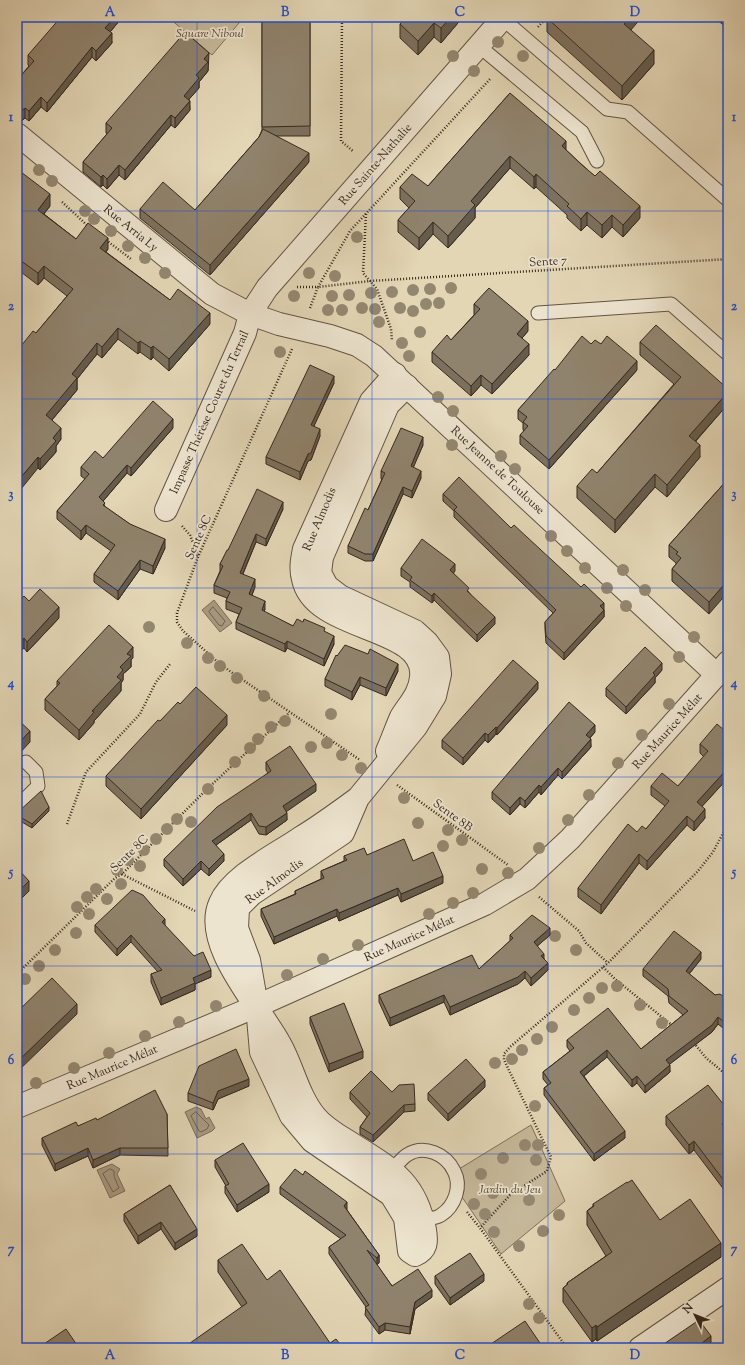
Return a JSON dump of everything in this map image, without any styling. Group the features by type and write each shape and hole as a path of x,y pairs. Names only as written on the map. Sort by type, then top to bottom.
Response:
{"street":[{"name":"Rue Sainte-Nathalie","path":"250,314 267,288 503,18"},
{"name":"Rue Arria Ly","path":"17,134 212,294 250,314"},
{"name":"Rue Jeanne de Toulouse","path":"250,314 279,324 302,328 357,345 396,375 722,669"},
{"name":"Impasse Thérèse Couret du Terrail","path":"166,510 245,333 250,314"},
{"name":"Rue Almodis","path":"257,1006 249,960 237,928 238,908 252,894 343,833 358,798 416,727 435,696 440,674 438,657 427,642 415,631 340,596 327,586 320,573 322,557 388,405 396,375"},
{"name":"Rue Maurice Mélat","path":"17,1107 257,1006 485,904 526,879 570,839 722,669"},
{"name":"Rue Almodis","path":"257,1006 232,970 217,937 217,922 220,903 228,890 243,876 333,817 358,798"},
{"path":"257,1006 261,1052 293,1099 314,1114 322,1124 392,1170 404,1180 416,1199 414,1219"},
{"path":"293,1099 291,1116 312,1141 391,1194 414,1219"},
{"path":"640,1348 728,1288"}],"lane":[{"path":"503,18 526,40 607,109 628,112 728,200"},
{"path":"479,46 582,132 597,161"},
{"path":"538,313 671,304 728,354"},
{"path":"17,807 38,786 36,772 26,762"},
{"path":"392,1170 408,1154 424,1149 437,1153 454,1171 457,1187 456,1198 448,1210 440,1216 414,1219"}],"path":[{"path":"342,17 341,141 354,152"},
{"path":"526,40 546,17"},
{"name":"Sente 8C","path":"378,772 289,713 221,665 183,631 176,622 177,613 198,557 302,328 318,287 350,232 502,66"},
{"path":"366,214 363,273 377,289 391,329 396,375"},
{"name":"Sente 7","path":"318,287 370,281 728,259"},
{"path":"166,510 190,535 198,557"},
{"path":"67,824 86,772 140,714 156,682 170,664"},
{"name":"Sente 8C","path":"17,974 115,878 122,874 196,800 289,713"},
{"name":"Sente 8B","path":"378,772 504,863 511,866"},
{"path":"567,1348 480,1228 510,1195 547,1171 551,1157 504,1060 504,1054 510,1047 603,967 698,871 713,852 728,824"},
{"path":"122,874 217,922"},
{"path":"537,894 541,900 579,931 586,943 608,962"},
{"path":"603,967 615,979 679,1031"},
{"path":"691,1041 706,1058 728,1076"}],"green space":[{"name":"Square Niboul","path":"168,17 244,17 212,55"},
{"name":"Jardin du Jeu","path":"531,1125 565,1201 501,1254 462,1197 464,1182 459,1169"}],"water":[{"path":"214,600 232,623 220,632 202,610"},
{"path":"196,1107 201,1109 206,1119 209,1117 215,1128 197,1138 185,1112"},
{"path":"112,1164 120,1169 117,1174 125,1191 110,1198 97,1170"}],"building":[{"path":"61,17 115,17 105,28 112,33 96,51 92,47 47,103 41,97 29,111 25,108 20,112 17,110 17,80 34,61 28,55"},
{"path":"262,17 310,17 310,126 262,127"},
{"path":"406,17 451,17 441,28 434,23 418,41 400,24"},
{"path":"631,17 624,24 654,50 622,86 547,18"},
{"path":"185,32 209,53 204,59 208,62 196,75 199,78 184,96 190,101 175,118 171,115 125,170 119,165 107,179 103,175 101,177 83,162 112,128 106,123"},
{"path":"510,93 566,141 562,146 582,165 595,176 600,171 640,206 623,225 612,215 602,225 587,212 581,219 567,206 569,204 536,174 534,177 510,156 471,201 475,205 448,236 433,222 419,238 398,220 415,201 400,187 412,174 428,186"},
{"path":"263,129 309,153 210,265 140,209 163,182 195,210 259,137"},
{"path":"17,169 50,194 38,210 76,239 88,223 108,238 100,248 170,300 178,289 210,313 169,359 153,346 151,348 140,341 138,343 118,328 102,347 97,343 72,374 77,378 46,415 61,428 53,438 56,441 40,459 38,457 17,482 17,351 33,331 36,333 73,289 44,266 38,273 17,258"},
{"path":"489,288 528,321 517,334 529,344 492,384 481,375 471,386 432,352 447,335 451,340 480,309 474,304"},
{"path":"656,325 728,389 728,392 689,436 700,445 667,485 655,474 615,520 577,486 592,469 597,473 681,377 640,342"},
{"path":"582,336 591,344 595,340 601,344 607,336 637,361 549,460 520,435 528,426 523,422 527,417 518,410 554,369 555,370"},
{"path":"310,365 334,376 311,425 320,429 311,453 308,454 300,472 266,457"},
{"path":"153,401 173,419 131,468 127,465 99,497 105,503 103,505 130,524 165,539 153,566 140,560 118,591 94,574 115,545 86,525 81,531 57,511 89,474 81,467 95,451 103,458"},
{"path":"401,428 423,437 411,466 421,471 412,491 403,487 373,554 365,554 348,546 365,508 368,510 385,473 381,471"},
{"path":"459,477 511,528 514,525 581,587 584,584 604,603 600,606 604,610 564,653 546,636 545,622 556,610 454,510 457,507 443,494"},
{"path":"728,479 728,580 709,602 672,569 681,558 676,554 678,552 669,545"},
{"path":"257,489 283,502 266,539 256,534 240,573 255,579 249,594 265,601 262,610 293,626 297,619 303,622 304,619 325,628 324,631 334,636 324,659 287,641 285,644 236,622 242,608 226,601 230,592 214,585 223,566 220,564"},
{"path":"422,539 455,564 450,570 469,588 467,591 495,617 477,635 434,593 432,596 410,580 412,577 401,568"},
{"path":"40,589 59,607 27,642 24,638 17,645 17,604 24,596 29,601"},
{"path":"109,625 133,647 127,654 131,656 120,667 123,670 117,677 121,680 92,711 94,712 79,730 45,699 60,683 57,681"},
{"path":"345,645 368,654 370,649 398,664 386,688 360,677 352,692 325,679 336,655 337,656"},
{"path":"645,647 662,663 653,673 655,675 626,707 606,688"},
{"path":"513,660 538,682 497,728 496,727 488,735 485,733 463,758 442,740"},
{"path":"196,687 227,715 141,809 106,776 158,720 160,721 178,702 180,704"},
{"path":"569,702 595,725 586,735 591,739 562,772 558,768 541,787 539,785 525,801 520,797 510,808 492,792"},
{"path":"17,719 30,731 17,745"},
{"path":"717,724 724,730 728,725 728,768 697,802 705,809 694,822 687,816 647,861 639,854 601,905 578,888 628,824 637,832 642,826 646,829 669,801 651,786 662,773 678,786 708,751 700,744"},
{"path":"290,746 316,784 283,806 287,813 266,827 259,826 251,813 212,841 224,854 209,869 201,861 183,879 164,859 217,807 271,771 266,762"},
{"path":"41,791 49,807 32,824 17,815 17,813"},
{"path":"404,839 413,861 433,852 443,876 401,894 398,888 339,913 337,909 274,937 261,909 296,894 295,891 324,878 321,871 347,860 344,856 364,848 367,855"},
{"path":"17,868 29,881 17,893"},
{"path":"132,890 143,895 165,919 162,922 194,956 203,952 211,970 193,978 195,983 161,998 151,974 162,970 131,935 117,949 95,925"},
{"path":"532,915 550,928 534,942 544,954 541,956 548,963 531,978 525,971 518,977 450,1007 444,995 390,1018 379,995 472,955 479,969 513,938 510,935"},
{"path":"674,931 701,952 686,971 715,995 720,994 728,1000 728,1025 718,1017 712,1025 666,1060 670,1065 645,1086 637,1076 632,1080 607,1050 580,1072 625,1131 594,1154 544,1088 551,1083 543,1072 574,1048 567,1040 608,1008 641,1049 688,1011 669,996 668,989 643,969"},
{"path":"52,978 77,1004 17,1062 17,1012"},
{"path":"344,1003 363,1051 329,1064 310,1017"},
{"path":"236,1049 249,1079 218,1091 213,1103 188,1093 199,1066"},
{"path":"466,1059 485,1080 448,1114 428,1093"},
{"path":"371,1071 392,1092 399,1085 414,1084 415,1104 404,1105 373,1135 360,1127 370,1113 350,1092"},
{"path":"708,1085 728,1110 728,1120 722,1124 728,1132 728,1186 694,1141 689,1145 666,1116"},
{"path":"155,1090 167,1114 168,1148 120,1148 93,1160 88,1148 55,1164 42,1138 76,1122 78,1126 96,1118 97,1120"},
{"path":"243,1143 269,1184 237,1205 225,1186 229,1184 215,1160"},
{"path":"295,1169 303,1175 305,1171 347,1202 344,1206 379,1255 377,1258 367,1250 392,1286 418,1269 432,1290 415,1302 410,1327 385,1323 379,1327 365,1307 369,1305 329,1247 346,1235 280,1187"},
{"path":"632,1180 660,1220 690,1199 721,1243 597,1327 596,1325 592,1328 563,1288 568,1284 567,1283 612,1252 587,1211 594,1206 593,1204"},
{"path":"170,1185 197,1229 175,1243 161,1222 138,1236 124,1214"},
{"path":"242,1244 267,1280 280,1270 330,1343 336,1339 343,1348 183,1348 247,1303 218,1260"},
{"path":"470,1253 484,1274 450,1298 435,1276"},
{"path":"699,1320 711,1336 698,1346 699,1348 658,1348"},
{"path":"525,1321 542,1346 539,1348 489,1348 488,1346"},
{"path":"66,1329 79,1348 38,1348"}]}
